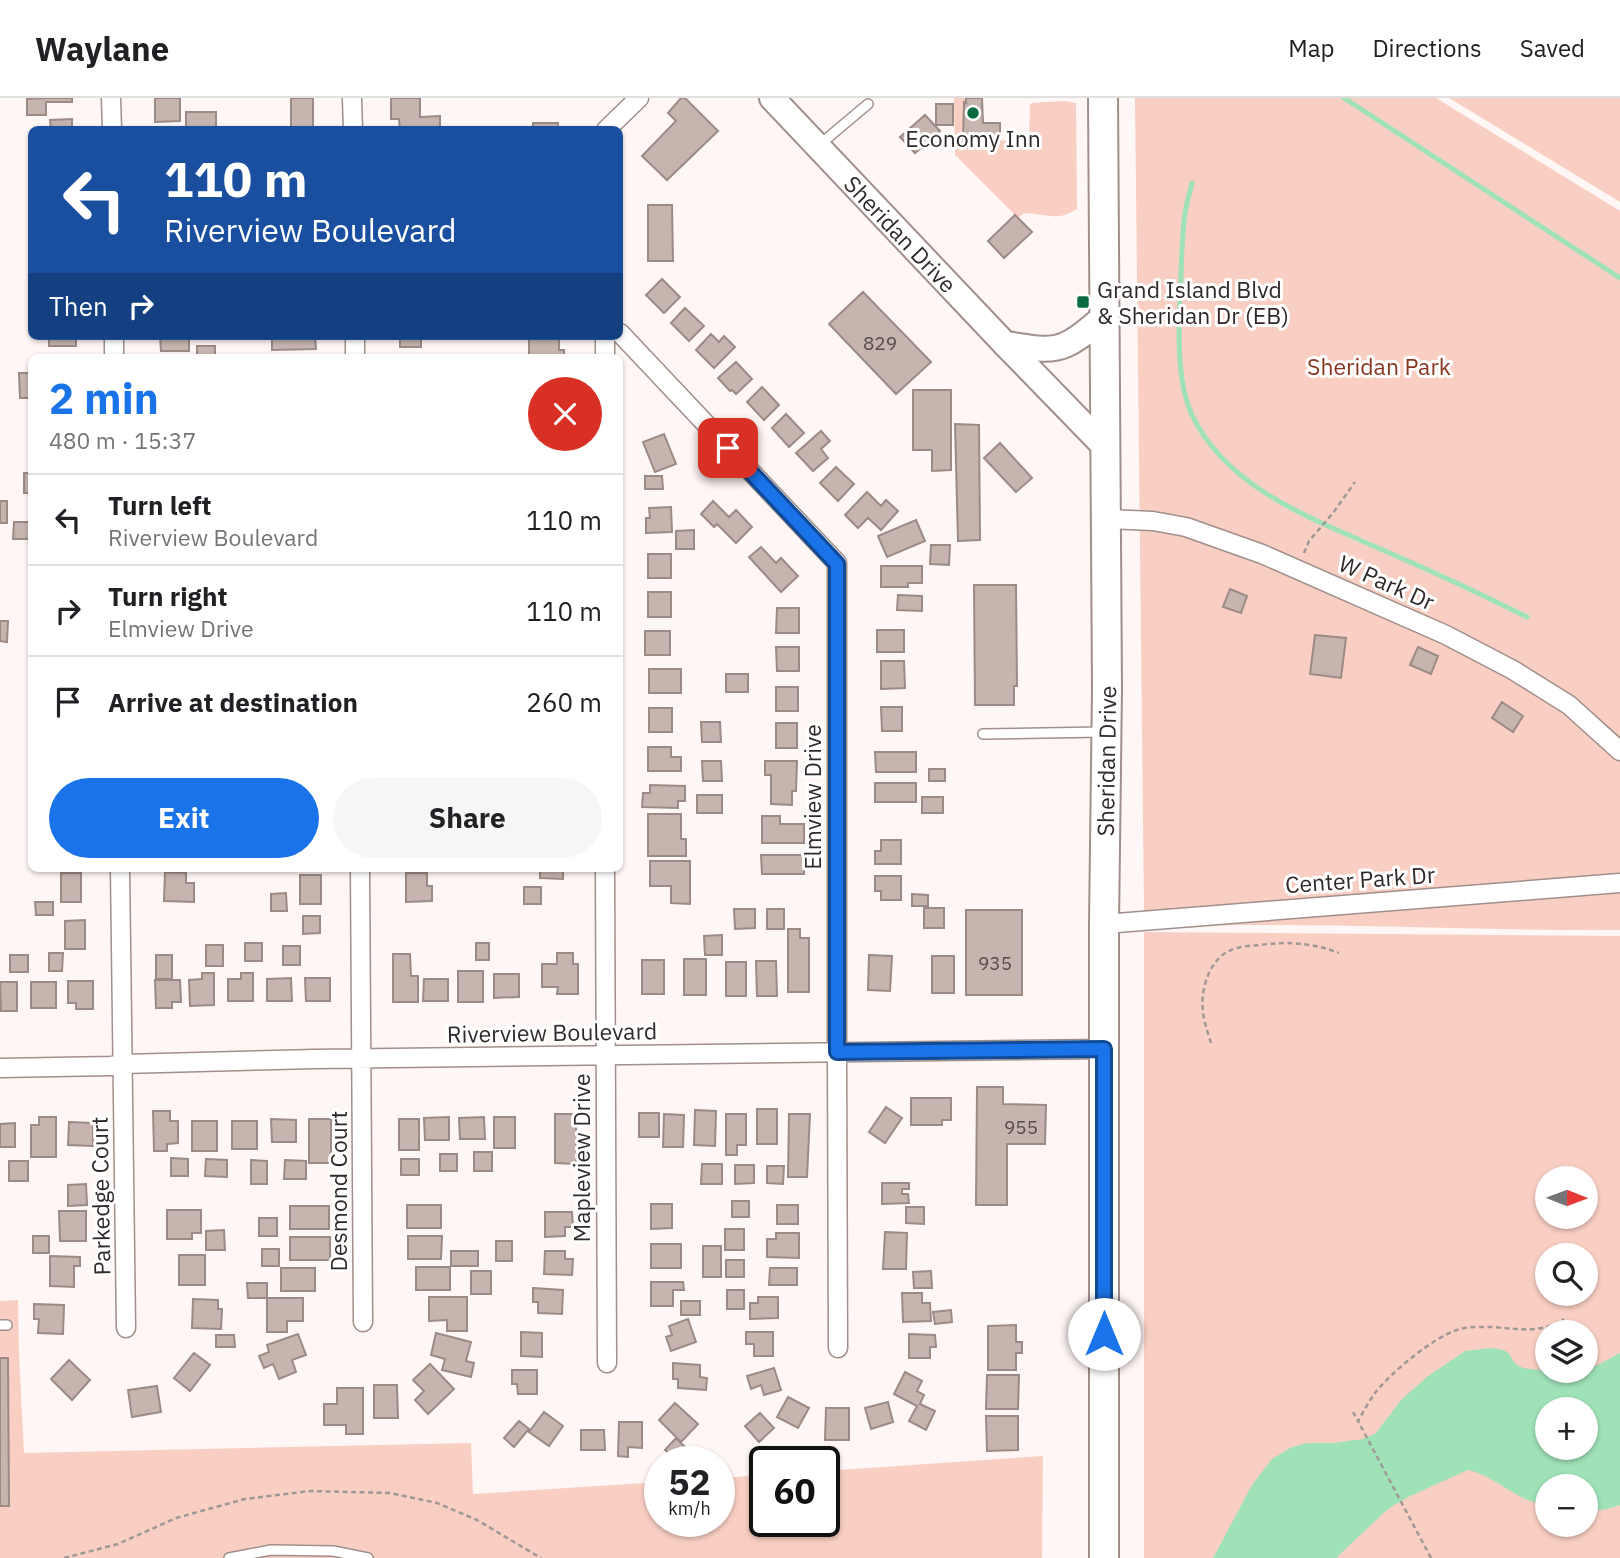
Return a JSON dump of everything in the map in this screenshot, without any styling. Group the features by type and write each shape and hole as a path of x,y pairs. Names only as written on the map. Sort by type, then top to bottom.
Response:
{"main road":[{"name":"Sheridan Drive","path":"772,98 1004,344 1106,447 1104,1558"},
{"path":"1103,98 1106,447"},
{"path":"1004,344 1038,348 1064,346 1105,316"}],"street":[{"path":"111,98 111,126"},
{"path":"352,98 353,126"},
{"path":"610,126 639,98"},
{"name":"Elmview Drive","path":"623,336 837,564 838,1348"},
{"name":"W Park Dr","path":"1107,519 1153,521 1186,527 1262,554 1446,635 1513,670 1569,705 1620,751"},
{"name":"Parkedge Court","path":"120,872 126,1328"},
{"name":"Desmond Court","path":"360,872 363,1322"},
{"name":"Mapleview Drive","path":"605,872 607,1363"},
{"name":"Center Park Dr","path":"1104,923 1620,883"},
{"name":"Riverview Boulevard","path":"0,1068 362,1059 1104,1049"}],"lane":[{"path":"818,146 867,104"},
{"path":"983,734 1107,732"},
{"path":"229,1558 271,1549 332,1550 368,1558"}],"path":[{"path":"1313,536 1355,482"},
{"path":"1212,1043 1202,1009 1204,985 1215,961 1222,955 1240,947 1279,943 1321,946 1339,953"},
{"path":"1358,1421 1385,1381 1421,1351 1450,1333 1478,1327 1531,1331 1547,1328 1564,1319"},
{"path":"1353,1412 1431,1558"},
{"path":"64,1558 118,1544 176,1518 245,1499 310,1491 390,1493 438,1503 477,1520 541,1558"}],"green space":[{"path":"954,98 966,98 964,141 1029,140 1032,103 1076,103 1077,209 1061,216 1024,213 1018,218 955,155"},
{"name":"Sheridan Park","path":"1135,98 1436,98 1620,211 1620,930 1274,925 1158,927 1144,912"},
{"path":"1449,98 1620,98 1620,202"},
{"path":"1144,932 1620,936 1620,1558 1144,1558"},
{"path":"18,1300 24,1453 471,1443 473,1494 644,1483 644,1537 735,1537 735,1477 749,1476 749,1537 840,1537 840,1470 1043,1456 1042,1558 0,1558 0,1301"}],"shaded area":[{"path":"1491,1348 1505,1351 1521,1367 1535,1369 1535,1383 1598,1383 1598,1364 1620,1353 1620,1505 1598,1510 1598,1474 1535,1474 1535,1503 1488,1477 1468,1470 1388,1509 1336,1558 1213,1558 1252,1485 1272,1459 1290,1448 1306,1443 1360,1440 1375,1434 1402,1399 1428,1376 1465,1351"}],"building":[{"path":"72,98 72,102 46,102 46,115 27,115 27,99"},
{"path":"155,98 180,98 180,121 155,122"},
{"path":"291,98 313,98 313,126 291,126"},
{"path":"391,98 420,98 420,117 440,116 440,126 400,126 399,119 391,119"},
{"path":"681,98 685,98 718,131 667,180 642,156 676,121 668,113"},
{"name":"Economy Inn","path":"966,98 982,98 983,123 1000,123 1000,141 963,141"},
{"path":"936,104 953,104 953,125 936,125"},
{"path":"186,112 216,112 216,126 186,126"},
{"path":"925,115 940,131 915,153 900,137"},
{"path":"72,119 72,126 51,126 50,120"},
{"path":"533,123 558,123 558,126 533,126"},
{"path":"648,205 672,205 673,261 648,261"},
{"path":"1015,215 1032,232 1004,258 988,241"},
{"path":"662,279 680,297 664,313 646,295"},
{"path":"863,292 931,362 896,394 829,324"},
{"path":"685,308 704,326 689,341 671,323"},
{"path":"711,334 719,342 724,336 735,347 714,368 696,350"},
{"path":"49,340 76,340 76,346 49,346"},
{"path":"160,340 189,340 189,351 161,351"},
{"path":"272,340 315,340 316,349 272,350"},
{"path":"400,340 421,340 421,347 400,347"},
{"path":"529,340 559,340 559,350 564,350 564,354 529,354"},
{"path":"197,346 215,346 215,354 197,354"},
{"path":"736,362 752,379 736,394 718,378"},
{"path":"19,373 28,373 28,398 20,398"},
{"path":"762,387 779,405 764,420 747,402"},
{"path":"913,390 951,390 951,470 932,471 932,450 913,450"},
{"path":"786,414 804,433 789,447 772,428"},
{"path":"955,424 979,425 980,540 958,541"},
{"path":"821,431 830,441 821,449 828,458 813,471 796,453"},
{"path":"664,434 676,464 655,472 643,442"},
{"path":"1000,443 1032,478 1016,492 984,458"},
{"path":"836,467 854,484 838,501 820,483"},
{"path":"24,473 28,473 28,493 24,493"},
{"path":"645,476 662,476 663,489 645,489"},
{"path":"867,492 881,506 886,500 898,511 881,530 868,518 858,528 845,515"},
{"path":"0,501 7,501 7,523 0,523"},
{"path":"713,501 729,517 736,510 752,527 736,543 717,524 714,527 701,514"},
{"path":"671,507 672,532 646,533 646,518 650,518 649,508"},
{"path":"916,520 925,541 887,557 878,536"},
{"path":"14,522 28,522 28,539 13,539"},
{"path":"694,530 694,549 676,549 676,531"},
{"path":"931,545 950,545 949,565 930,564"},
{"path":"761,547 776,563 781,558 798,576 781,592 749,557"},
{"path":"648,554 671,554 671,578 648,578"},
{"path":"881,566 922,566 922,583 908,583 908,587 881,587"},
{"path":"974,585 1016,585 1017,686 1014,686 1014,705 975,705"},
{"path":"1230,589 1247,596 1241,613 1223,607"},
{"path":"648,592 671,592 671,617 648,617"},
{"path":"898,595 922,596 922,611 897,610"},
{"path":"777,608 799,608 799,633 776,633"},
{"path":"0,621 8,621 7,642 0,641"},
{"path":"877,630 904,630 904,652 877,652"},
{"path":"645,631 670,631 670,655 645,655"},
{"path":"1315,635 1346,638 1341,678 1310,674"},
{"path":"776,647 799,647 799,671 777,671"},
{"path":"1418,647 1438,656 1431,674 1410,665"},
{"path":"881,661 904,661 905,688 881,689"},
{"path":"649,669 681,669 681,693 649,693"},
{"path":"726,674 748,674 748,692 726,692"},
{"path":"776,687 798,687 798,711 776,711"},
{"path":"1502,702 1523,716 1513,732 1492,718"},
{"path":"881,707 902,707 902,731 882,731"},
{"path":"649,708 672,708 672,732 649,732"},
{"path":"701,722 720,722 721,742 702,742"},
{"path":"776,723 797,723 797,748 776,748"},
{"path":"648,747 671,747 671,757 681,757 681,771 648,771"},
{"path":"875,752 916,752 916,772 876,772"},
{"path":"702,761 721,761 722,781 703,781"},
{"path":"765,761 797,761 796,791 792,791 792,805 771,804 771,775 765,775"},
{"path":"929,769 945,769 945,781 929,781"},
{"path":"875,783 916,783 916,802 875,802"},
{"path":"650,785 685,786 685,801 678,801 678,808 642,807 643,793 650,793"},
{"path":"697,795 722,795 722,813 697,813"},
{"path":"922,797 943,797 943,813 922,813"},
{"path":"648,814 681,814 681,839 686,839 686,856 648,856"},
{"path":"762,816 780,816 780,824 804,824 804,843 762,843"},
{"path":"881,840 901,840 901,864 875,864 875,851 881,851"},
{"path":"761,855 804,855 804,874 762,874"},
{"path":"650,861 690,861 690,904 671,903 671,886 650,886"},
{"path":"165,872 186,873 186,883 194,883 194,902 164,901"},
{"path":"540,872 563,872 563,879 540,878"},
{"path":"61,873 81,873 81,902 61,902"},
{"path":"406,873 427,873 427,886 432,886 432,901 406,902"},
{"path":"300,875 321,875 321,904 300,904"},
{"path":"875,876 901,876 901,900 881,900 881,891 875,891"},
{"path":"524,887 541,887 541,904 524,904"},
{"path":"286,893 287,911 271,911 271,894"},
{"path":"912,894 928,895 928,906 912,906"},
{"path":"35,902 53,902 53,915 36,915"},
{"path":"924,908 944,908 944,928 924,928"},
{"path":"734,909 755,909 755,928 735,929"},
{"path":"767,909 784,909 784,929 767,929"},
{"path":"966,910 1022,910 1022,995 966,995"},
{"path":"303,916 320,916 320,933 303,934"},
{"path":"85,920 85,949 65,949 65,921"},
{"path":"788,929 800,929 800,938 809,938 809,992 788,992"},
{"path":"722,935 722,955 705,955 704,936"},
{"path":"245,943 262,943 262,961 245,961"},
{"path":"476,943 489,943 489,960 476,960"},
{"path":"206,945 223,945 223,966 206,966"},
{"path":"283,946 300,946 300,965 283,965"},
{"path":"49,953 63,953 62,971 49,971"},
{"path":"557,953 573,953 573,964 578,964 578,994 557,994 558,987 542,987 542,964 557,964"},
{"path":"393,954 410,954 411,976 418,976 418,1002 393,1002"},
{"path":"10,955 28,955 28,972 10,972"},
{"path":"156,955 172,955 172,979 156,979"},
{"path":"869,955 892,956 890,991 868,990"},
{"path":"932,956 954,956 954,993 932,993"},
{"path":"684,959 706,959 706,995 684,995"},
{"path":"642,960 664,960 664,994 642,994"},
{"path":"756,961 776,961 777,996 757,996"},
{"path":"726,962 746,962 746,996 726,996"},
{"path":"458,971 483,971 483,1002 458,1002"},
{"path":"202,973 214,973 214,1005 190,1006 189,980 202,979"},
{"path":"241,973 253,973 253,1001 228,1001 228,979 241,979"},
{"path":"494,974 519,974 519,997 494,998"},
{"path":"291,978 292,1001 267,1001 267,979"},
{"path":"305,978 330,978 330,1001 306,1001"},
{"path":"424,979 448,979 448,1001 423,1001"},
{"path":"155,980 180,980 181,1002 172,1002 172,1008 156,1008"},
{"path":"68,981 93,981 93,1009 76,1009 76,1003 68,1003"},
{"path":"0,982 17,982 17,1011 1,1011"},
{"path":"31,982 56,982 56,1008 31,1008"},
{"path":"977,1087 1003,1087 1003,1104 1046,1105 1045,1144 1007,1144 1007,1205 976,1205"},
{"path":"911,1098 951,1098 951,1120 942,1120 942,1125 911,1125"},
{"path":"886,1107 902,1118 885,1143 869,1132"},
{"path":"757,1109 777,1109 777,1144 757,1144"},
{"path":"695,1110 716,1111 715,1146 694,1145"},
{"path":"153,1111 170,1111 170,1121 178,1121 178,1143 167,1144 167,1151 154,1151"},
{"path":"639,1113 659,1113 659,1137 639,1137"},
{"path":"555,1114 576,1114 576,1164 555,1163"},
{"path":"664,1114 684,1115 683,1147 663,1147"},
{"path":"726,1114 746,1114 746,1145 737,1145 737,1155 726,1155"},
{"path":"789,1114 810,1114 807,1177 788,1177"},
{"path":"39,1117 56,1117 56,1157 31,1157 31,1125 39,1125"},
{"path":"449,1117 449,1140 425,1140 424,1118"},
{"path":"484,1117 485,1139 460,1139 459,1118"},
{"path":"494,1117 515,1117 515,1148 494,1148"},
{"path":"271,1119 296,1120 296,1142 272,1142"},
{"path":"309,1119 331,1119 331,1163 309,1163"},
{"path":"399,1119 419,1119 419,1150 399,1150"},
{"path":"192,1121 217,1121 217,1151 192,1151"},
{"path":"232,1121 257,1121 257,1149 232,1149"},
{"path":"69,1122 93,1123 93,1146 68,1145"},
{"path":"15,1123 15,1147 0,1147 0,1124"},
{"path":"474,1152 492,1152 492,1171 474,1171"},
{"path":"440,1154 457,1154 457,1171 440,1171"},
{"path":"171,1158 188,1159 188,1176 171,1176"},
{"path":"206,1159 227,1160 227,1177 205,1176"},
{"path":"401,1159 419,1159 419,1175 401,1175"},
{"path":"251,1160 267,1161 267,1184 251,1184"},
{"path":"285,1160 306,1161 306,1179 284,1179"},
{"path":"9,1161 28,1161 28,1181 9,1181"},
{"path":"702,1164 722,1164 722,1184 701,1184"},
{"path":"735,1165 754,1165 754,1183 735,1184"},
{"path":"767,1166 784,1166 783,1184 767,1183"},
{"path":"882,1183 909,1183 909,1189 902,1189 902,1194 908,1194 909,1203 882,1204"},
{"path":"86,1184 87,1205 68,1206 68,1185"},
{"path":"732,1201 749,1201 749,1217 732,1217"},
{"path":"651,1204 672,1204 672,1228 651,1229"},
{"path":"407,1205 441,1205 441,1228 407,1228"},
{"path":"777,1205 798,1205 798,1224 777,1224"},
{"path":"290,1206 329,1206 329,1229 290,1229"},
{"path":"906,1207 924,1207 924,1224 906,1223"},
{"path":"167,1210 201,1210 201,1233 192,1233 192,1239 167,1239"},
{"path":"59,1211 86,1211 86,1241 60,1241"},
{"path":"545,1212 572,1212 573,1227 565,1227 565,1236 545,1237"},
{"path":"259,1218 277,1218 277,1236 259,1236"},
{"path":"725,1229 744,1229 744,1250 725,1250"},
{"path":"224,1230 225,1250 206,1250 206,1231"},
{"path":"885,1232 907,1233 906,1269 883,1269"},
{"path":"776,1233 799,1233 799,1258 767,1257 767,1239 776,1239"},
{"path":"33,1236 49,1236 49,1253 33,1253"},
{"path":"408,1236 442,1236 441,1259 408,1259"},
{"path":"290,1237 330,1237 330,1260 290,1260"},
{"path":"496,1241 512,1241 512,1261 496,1261"},
{"path":"651,1244 681,1244 681,1268 651,1268"},
{"path":"703,1246 721,1246 721,1277 703,1277"},
{"path":"262,1249 279,1249 279,1266 262,1266"},
{"path":"451,1251 478,1251 478,1266 451,1266"},
{"path":"545,1251 565,1251 565,1259 573,1259 572,1275 544,1274"},
{"path":"179,1255 205,1255 205,1285 179,1285"},
{"path":"50,1256 80,1257 80,1266 74,1266 74,1287 50,1286"},
{"path":"726,1260 744,1260 744,1277 726,1277"},
{"path":"416,1267 450,1267 450,1290 416,1290"},
{"path":"281,1268 315,1268 315,1291 281,1291"},
{"path":"770,1268 797,1268 797,1285 769,1285"},
{"path":"471,1271 491,1271 491,1294 471,1294"},
{"path":"931,1271 932,1288 914,1288 913,1272"},
{"path":"651,1282 683,1282 684,1290 673,1290 673,1306 651,1306"},
{"path":"247,1283 267,1283 267,1298 248,1298"},
{"path":"533,1288 563,1290 562,1314 538,1313 538,1302 533,1302"},
{"path":"727,1290 744,1290 744,1309 727,1309"},
{"path":"902,1293 922,1293 922,1303 930,1303 931,1321 903,1322"},
{"path":"429,1297 467,1297 467,1331 447,1331 447,1320 429,1321"},
{"path":"758,1297 778,1297 778,1318 750,1319 750,1303 758,1303"},
{"path":"267,1298 303,1298 303,1321 287,1321 287,1332 267,1332"},
{"path":"193,1299 218,1300 218,1309 222,1309 221,1329 192,1328"},
{"path":"681,1301 700,1301 700,1315 681,1315"},
{"path":"34,1304 64,1305 63,1334 38,1333 39,1319 34,1319"},
{"path":"951,1310 952,1322 935,1324 933,1312"},
{"path":"688,1319 696,1342 671,1351 666,1337 672,1335 669,1326"},
{"path":"1016,1325 1016,1342 1022,1342 1022,1353 1016,1353 1016,1370 988,1370 988,1326"},
{"path":"521,1332 542,1333 542,1357 521,1356"},
{"path":"746,1332 773,1332 773,1356 754,1356 754,1344 746,1344"},
{"path":"436,1333 471,1342 466,1361 474,1363 471,1377 442,1370 445,1359 431,1355"},
{"path":"298,1334 306,1355 292,1360 296,1372 279,1379 273,1364 264,1368 259,1356 269,1352 267,1345"},
{"path":"909,1334 935,1335 936,1347 930,1347 930,1358 909,1358"},
{"path":"216,1335 234,1335 235,1347 216,1347"},
{"path":"194,1353 210,1365 190,1391 174,1378"},
{"path":"0,1358 8,1358 9,1506 0,1506"},
{"path":"69,1360 90,1380 72,1400 51,1379"},
{"path":"673,1363 700,1365 700,1377 707,1378 706,1390 678,1388 678,1379 673,1379"},
{"path":"430,1364 454,1389 428,1414 415,1400 424,1391 413,1380"},
{"path":"774,1368 781,1390 764,1395 761,1385 751,1389 747,1376"},
{"path":"512,1370 537,1370 537,1394 518,1394 517,1384 512,1384"},
{"path":"905,1372 922,1381 917,1391 924,1395 920,1404 935,1411 926,1430 909,1421 917,1406 894,1394"},
{"path":"987,1375 1019,1375 1018,1409 986,1409"},
{"path":"374,1385 397,1385 398,1418 374,1418"},
{"path":"157,1386 161,1412 132,1417 128,1390"},
{"path":"337,1388 363,1388 363,1434 346,1434 346,1425 324,1425 324,1404 337,1404"},
{"path":"788,1397 809,1408 798,1428 777,1417"},
{"path":"888,1402 893,1422 871,1429 865,1408"},
{"path":"675,1403 698,1424 681,1442 659,1420"},
{"path":"826,1408 849,1408 849,1440 825,1440"},
{"path":"544,1412 563,1426 549,1446 529,1432"},
{"path":"760,1413 774,1428 759,1442 745,1426"},
{"path":"986,1416 1018,1416 1018,1450 987,1451"},
{"path":"519,1421 529,1429 514,1447 504,1438"},
{"path":"619,1422 642,1422 642,1448 628,1447 628,1457 618,1456"},
{"path":"581,1430 604,1430 605,1450 581,1450"},
{"path":"676,1438 684,1446 669,1446"}],"waterway":[{"path":"1344,98 1620,278"},
{"path":"1192,183 1183,234 1180,355 1187,401 1208,442 1229,465 1278,501 1527,617"}],"place":[{"name":"Economy Inn","path":"973,113"},
{"name":"Grand Island Blvd & Sheridan Dr (EB)","path":"1083,302"}],"route":[{"path":"728,448 837,564 837,1052 1104,1049 1104,1334"}]}
